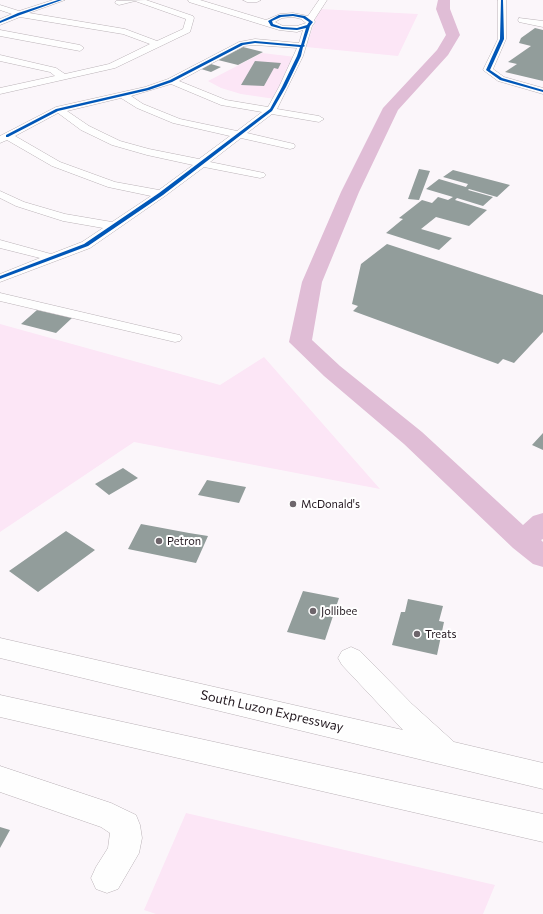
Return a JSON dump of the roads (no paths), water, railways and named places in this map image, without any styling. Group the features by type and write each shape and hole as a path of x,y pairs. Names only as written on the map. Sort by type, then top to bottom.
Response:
{"highway":[{"name":"South Luzon Expressway","path":"0,648 532,773"},
{"path":"351,658 402,712 446,752"},
{"path":"0,706 532,825"},
{"path":"0,779 111,817 125,825 126,838 123,853 107,878"}],"street":[{"path":"0,22 60,0"},
{"path":"118,3 132,0"},
{"path":"0,90 112,66 187,30 190,18 138,0"},
{"path":"192,0 242,16 274,21 299,32 304,42"},
{"path":"247,0 257,0"},
{"path":"0,278 86,245 161,194 271,110 287,82 304,42 309,19 323,0"},
{"path":"502,0 502,39 488,70 501,79 543,91"},
{"path":"0,6 19,14 124,32 158,44"},
{"path":"274,21 293,15 309,19"},
{"path":"290,29 309,19"},
{"path":"522,20 543,24"},
{"path":"0,33 80,48"},
{"path":"3,138 59,109 148,89 171,81 242,44 255,42 304,42"},
{"path":"0,58 53,70 63,77"},
{"path":"171,81 224,103 319,119"},
{"path":"123,95 140,106 177,121 290,146"},
{"path":"59,109 85,128 116,143 148,152 260,175"},
{"path":"3,138 56,164 112,185 161,194"},
{"path":"0,194 20,204 63,217 113,226"},
{"path":"2,246 52,258"},
{"path":"0,297 174,338"}],"waterway":[{"path":"444,0 443,9 453,35 443,52 391,108 350,192 312,282 300,342 332,371 413,438 523,541"},
{"path":"523,541 543,523"},
{"path":"523,541 543,557"}],"place":[{"name":"McDonald's","path":"293,504"},
{"name":"Petron","path":"159,541"},
{"name":"Jollibee","path":"313,611"},
{"name":"Treats","path":"417,634"}]}
